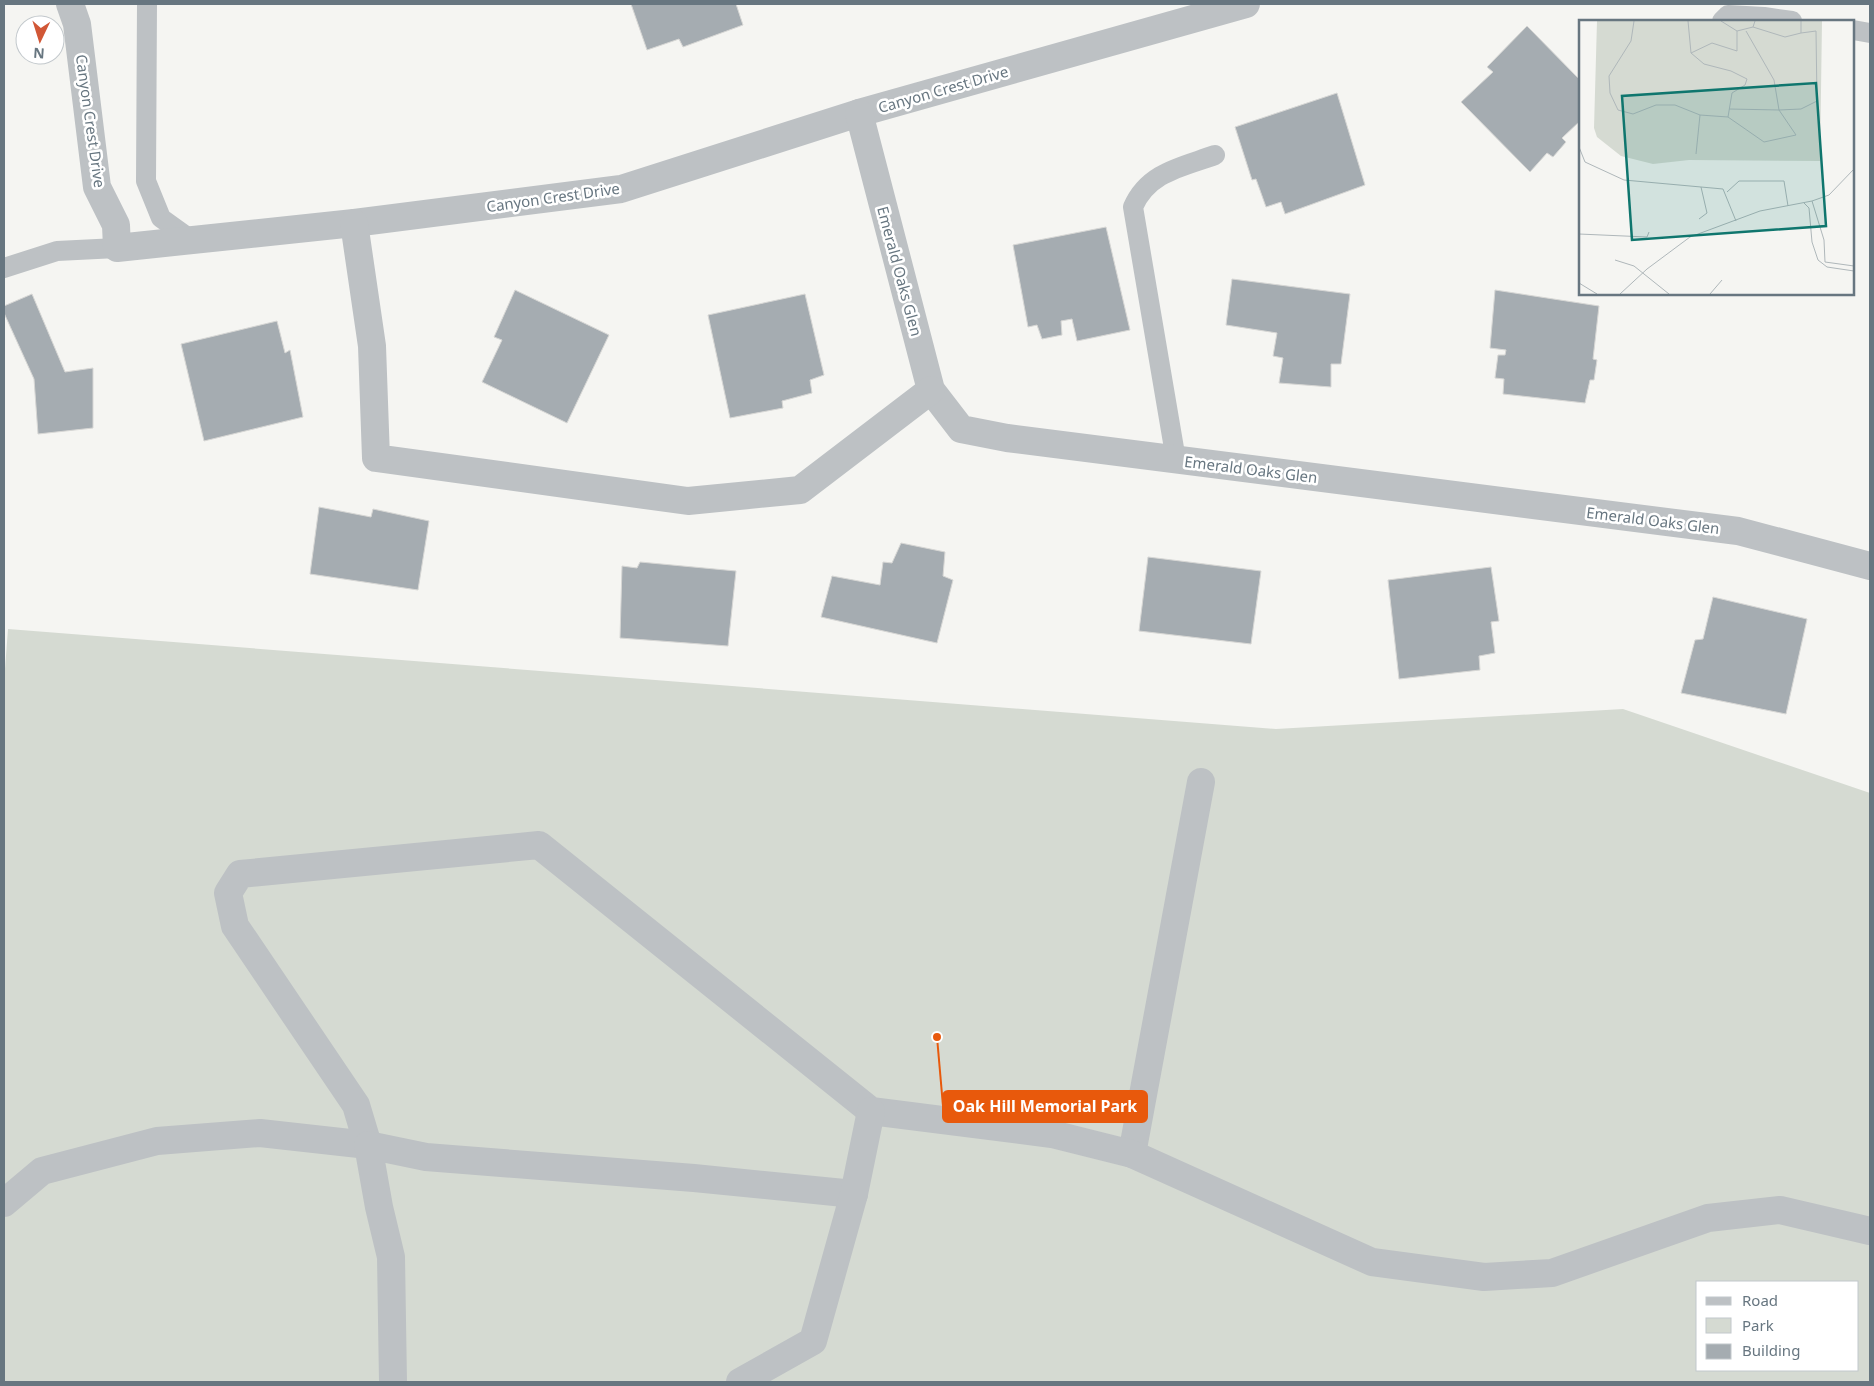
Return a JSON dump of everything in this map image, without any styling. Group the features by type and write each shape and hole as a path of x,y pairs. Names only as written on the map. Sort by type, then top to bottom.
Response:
{"street":[{"name":"Canyon Crest Drive","path":"70,4 77,24 98,187 116,225 118,248 354,223 621,189 859,113 1246,4"},
{"name":"Emerald Oaks Glen","path":"859,113 931,390 961,428 1007,438 1738,531 1870,566"},
{"path":"354,223 372,346 376,458 688,501 800,490 931,390"},
{"path":"1132,1154 1201,782"},
{"path":"393,1382 391,1258 368,1144 356,1105 235,926 228,893 240,874 539,845 871,1111 1052,1134 1132,1154 1372,1262 1484,1277 1552,1273 1708,1218 1780,1210 1870,1231"},
{"path":"740,1382 813,1340 854,1194 871,1111"},
{"path":"4,1203 42,1171 157,1141 260,1133 368,1144 426,1157 694,1178 854,1194"}],"lane":[{"path":"147,4 146,181 161,218 193,241"},
{"path":"1723,20 1728,15 1785,20"},
{"path":"1854,30 1870,33"},
{"path":"1176,460 1133,207 1139,194 1161,174 1215,155"},
{"path":"4,268 57,251 118,248"}],"green space":[{"path":"8,629 1276,729 1623,709 1870,793 1870,1382 4,1382 4,682"}],"building":[{"path":"631,4 736,4 743,25 683,47 679,39 647,50"},
{"path":"1527,26 1579,79 1579,122 1562,138 1566,142 1553,157 1547,153 1530,172 1461,102 1493,72 1487,67"},
{"path":"1337,93 1365,185 1285,214 1281,202 1266,207 1256,179 1252,180 1235,127"},
{"path":"1106,227 1130,330 1077,341 1072,319 1061,321 1062,335 1042,339 1037,325 1028,327 1013,245"},
{"path":"1232,279 1350,294 1341,364 1331,364 1331,387 1279,383 1283,358 1273,356 1277,333 1226,325"},
{"path":"515,290 609,335 567,423 482,382 502,340 494,337"},
{"path":"1495,290 1599,306 1593,359 1597,360 1594,380 1590,380 1585,403 1503,394 1504,379 1495,378 1498,355 1505,355 1506,350 1490,348"},
{"path":"32,294 65,372 93,368 93,428 38,434 34,379 4,313 4,306"},
{"path":"805,294 824,375 810,380 812,393 782,401 783,408 730,418 708,315"},
{"path":"277,321 285,353 290,350 303,417 204,441 181,344"},
{"path":"319,507 371,517 373,509 429,521 418,590 310,574"},
{"path":"901,543 945,552 943,576 953,580 937,643 821,617 832,576 880,585 883,562 892,563"},
{"path":"1148,557 1261,571 1251,644 1139,631"},
{"path":"640,562 736,571 728,646 620,638 622,566 637,568"},
{"path":"1491,567 1499,621 1491,622 1495,653 1479,656 1480,670 1399,679 1388,580"},
{"path":"1713,597 1807,619 1786,714 1681,693 1695,640 1703,639"}],"place":[{"name":"Oak Hill Memorial Park","path":"937,1037"}]}
